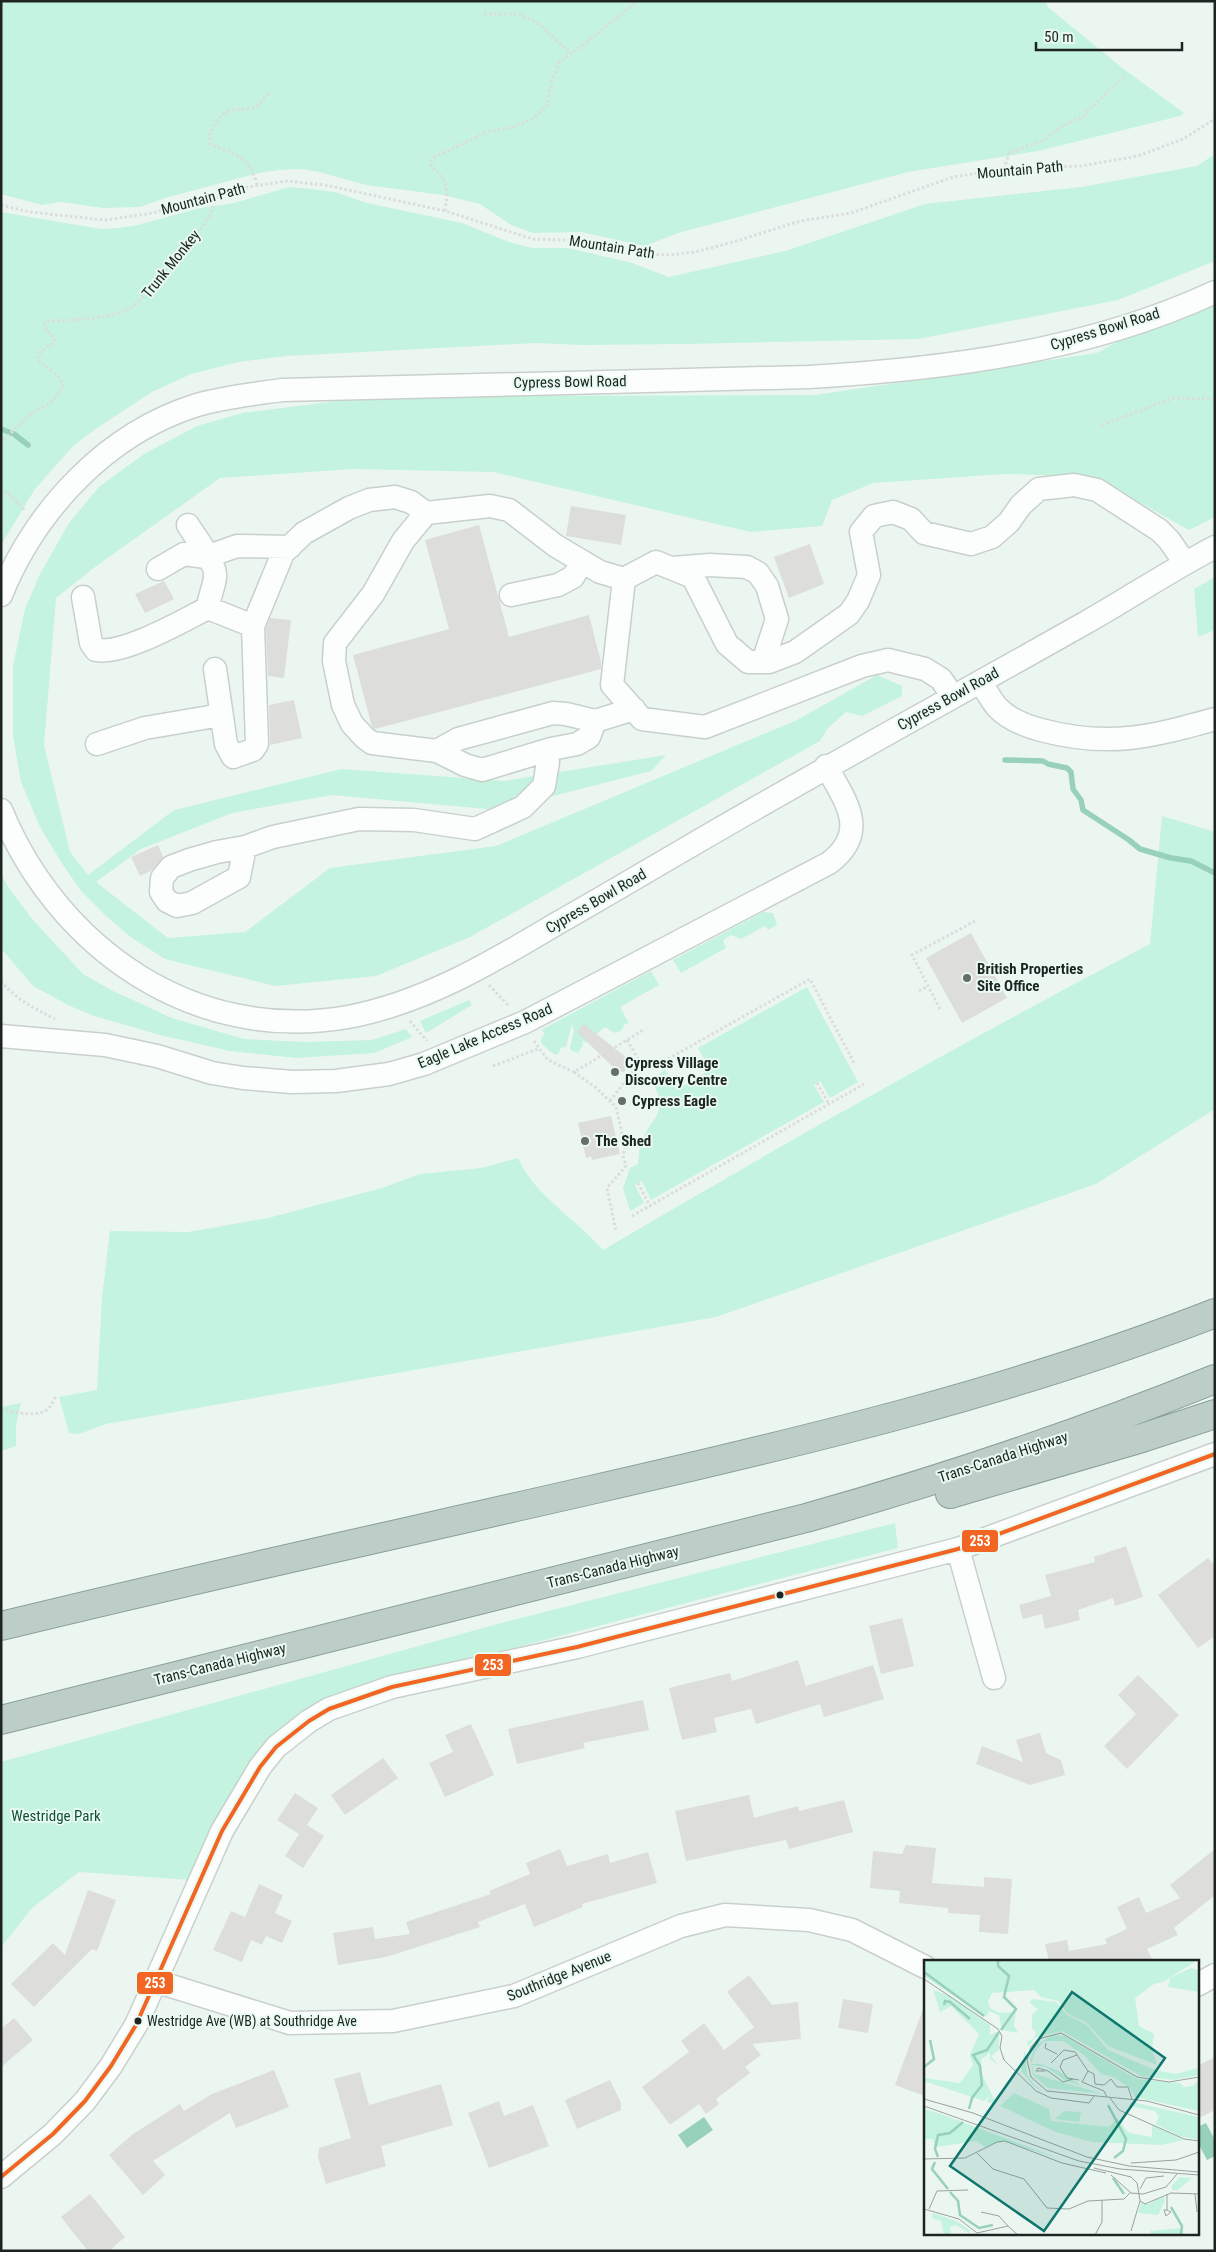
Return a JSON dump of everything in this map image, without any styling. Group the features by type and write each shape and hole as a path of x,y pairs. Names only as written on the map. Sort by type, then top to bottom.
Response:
{"highway":[{"path":"1004,1386 1215,1293"},
{"path":"1,1626 781,1446 928,1409 1132,1344 1215,1313"},
{"name":"Trans-Canada Highway","path":"1,1720 806,1518 1024,1451 1094,1427 1215,1379"},
{"path":"806,1518 900,1505 943,1496 1132,1441 1215,1414"}],"street":[{"name":"Cypress Bowl Road","path":"1,595 14,566 40,523 56,502 86,470 122,442 159,421 196,405 282,390 336,387 809,377 950,366 1017,354 1087,337 1150,317 1215,292"},
{"path":"214,669 226,744 233,757 253,750 257,744 253,626 283,553 304,534 349,508 370,500 395,497 411,502 426,513 490,506 509,510 556,546 582,562 600,572 624,579 656,562 693,577 727,644 748,662 763,662 795,652 849,614 858,601 869,575 860,532 874,516 893,512 911,519 924,533 972,544 992,537 1009,522 1022,505 1039,489 1074,485 1097,490 1158,530 1169,540 1185,563"},
{"path":"426,513 403,541 373,594 335,643 334,661 343,705 352,724 372,743 437,751 465,765 482,770 542,752 578,744 589,737 595,720"},
{"path":"188,525 208,556 216,575 209,596 208,608"},
{"path":"158,569 184,554 208,556 237,546 290,547"},
{"name":"Cypress Bowl Road","path":"1,810 25,860 46,892 70,922 98,948 129,970 163,990 233,1014 274,1020 310,1021 346,1017 404,1002 480,967 826,766 1090,620 1215,546"},
{"path":"511,595 558,585 573,577 582,562"},
{"path":"671,568 710,565 747,567 758,573 767,586 777,619 763,662"},
{"path":"624,579 612,685 642,719 705,727 862,666 888,660 925,669 941,679 953,697"},
{"path":"83,597 91,643 96,650 106,652 162,631 208,608 253,626"},
{"path":"980,682 997,707 1009,717 1031,727 1067,737 1106,740 1133,739 1215,718"},
{"path":"437,751 458,739 554,714 566,714 595,720 634,710"},
{"path":"97,744 146,728 221,715"},
{"path":"245,847 273,837 359,819 414,820 475,829 523,807 544,786 548,762 542,752"},
{"name":"Eagle Lake Access Road","path":"1,1036 105,1045 157,1056 212,1073 243,1078 292,1082 363,1078 389,1074 424,1064 525,1022 829,863 843,852 848,842 852,820 849,810 826,766"},
{"path":"1,2177 53,2134 85,2100 111,2066 136,2025 222,1831 260,1767 276,1747 309,1721 329,1709 392,1687 577,1647 958,1549 1215,1454"},
{"path":"958,1549 994,1678"},
{"name":"Southridge Avenue","path":"155,1981 290,2023 394,2021 514,1996 681,1926 725,1915 809,1920 852,1930 924,1966"},
{"path":"1198,1983 1215,1974"}],"path":[{"path":"445,210 446,189 442,178 430,162 432,158 487,132 513,127 531,120 547,106 552,80 560,61 637,1"},
{"path":"484,14 519,14 536,22 571,53"},
{"path":"1004,169 1009,153 1042,141 1061,127 1083,116 1124,76"},
{"path":"257,185 249,164 235,153 215,146 209,140 211,130 223,114 233,110 255,108 270,92"},
{"name":"Mountain Path","path":"1,205 30,212 105,220 153,213 186,202 257,185 287,181 325,185 445,210 533,239 567,240 647,254 670,255 695,252 730,244 800,221 851,213 953,177 1004,169 1081,166 1138,156 1183,139 1215,119"},
{"name":"Trunk Monkey","path":"1,444 30,415 56,398 62,391 63,384 59,377 37,358 41,351 55,342 54,338 44,327 45,324 49,321 126,311 142,300 161,275 182,254 209,217 217,196"},
{"path":"1102,425 1174,398 1215,399"},
{"path":"1,487 40,523"},
{"path":"940,1009 912,955 977,920"},
{"path":"480,967 491,988 514,1010"},
{"path":"640,1062 659,1064 810,979 855,1065"},
{"path":"919,991 928,986"},
{"path":"404,1002 410,1023 431,1045"},
{"path":"574,1072 645,1029"},
{"path":"627,1040 640,1062"},
{"path":"535,1044 556,1065 574,1072 595,1087 616,1107 625,1147 623,1156 626,1166 607,1188 616,1232"},
{"path":"494,1066 538,1049"},
{"path":"610,1101 640,1062"},
{"path":"817,1083 829,1104"},
{"path":"632,1216 864,1084"},
{"path":"638,1183 650,1206"},
{"path":"1,1409 17,1413 43,1411 49,1408 56,1396"}],"green space":[{"path":"1,1 1045,1 1048,7 1121,67 1184,113 1180,116 1038,151 908,172 678,233 645,246 581,232 533,233 511,225 480,204 443,195 366,185 319,172 300,169 259,173 165,198 140,207 103,208 61,202 42,205 1,194"},
{"path":"1215,154 1215,261 1118,300 918,339 686,344 582,345 536,343 287,356 238,362 191,374 152,392 74,445 35,489 1,545 1,212 101,229 118,228 138,225 200,208 234,203 289,187 311,189 335,192 367,203 462,223 509,242 533,248 568,248 632,263 669,277 785,251 925,204 1081,187 1197,166"},
{"path":"1215,286 1215,517 1189,530 1094,477 1005,474 873,483 832,500 822,526 751,532 493,472 353,469 220,478 95,567 56,598 44,745 70,852 88,875 174,810 342,769 504,781 666,755 651,771 498,810 332,795 232,813 141,849 96,882 168,938 245,932 330,868 496,846 797,720 877,675 902,686 902,696 862,716 846,712 828,728 820,741 470,937 376,976 275,986 165,959 132,938 81,891 40,827 21,782 13,736 13,666 25,609 40,574 69,523 99,487 144,454 197,426 242,413 338,401 501,396 815,395 1097,353"},
{"path":"1215,577 1215,630 1198,637 1194,589"},
{"path":"1162,816 1215,832 1215,1109 1096,1184 716,1317 106,1424 79,1434 69,1433 59,1397 97,1390 102,1297 110,1231 188,1232 268,1218 382,1188 420,1174 481,1168 518,1158 525,1171 544,1195 603,1250 875,1094 1150,944"},
{"path":"1,874 8,887 33,920 83,974 113,991 172,1018 244,1039 304,1042 372,1040 406,1029 412,1037 374,1053 296,1058 230,1051 160,1035 94,1016 68,1005 33,986 1,948"},
{"path":"763,912 773,913 777,925 768,930 765,926 741,939 731,935 723,940 726,948 681,973 673,960"},
{"path":"651,971 659,985 620,1007 629,1023 625,1024 621,1031 615,1033 605,1027 586,1043 582,1040 583,1045 578,1053 570,1048 574,1031 572,1024 566,1047 561,1048 557,1055 540,1041 545,1033 541,1030"},
{"path":"807,987 858,1082 830,1098 820,1081 814,1085 824,1102 651,1200 642,1181 635,1185 644,1203 630,1211 623,1188 630,1168 638,1164 642,1141 659,1110 659,1096 655,1088 658,1076 665,1069 677,1090 710,1070 698,1048"},
{"path":"469,1000 472,1005 426,1033 420,1021"},
{"path":"21,1403 16,1425 16,1446 1,1451 1,1407"},
{"name":"Westridge Park","path":"895,1523 898,1548 421,1672 300,1722 190,1880 79,1872 33,1907 1,1947 1,1762 501,1623"}],"shaded area":[{"path":"704,2117 713,2130 687,2148 678,2135"},
{"path":"1206,2123 1215,2140 1215,2156 1207,2160 1198,2143 1198,2127"}],"building":[{"path":"571,506 626,515 621,545 566,536"},
{"path":"479,525 509,637 589,615 601,662 601,669 375,729 372,727 353,655 449,629 425,540"},
{"path":"810,544 824,584 789,598 774,557"},
{"path":"164,581 174,599 145,613 135,594"},
{"path":"270,618 291,620 284,678 268,676 266,628"},
{"path":"294,700 302,738 270,745 269,705"},
{"path":"158,845 163,857 151,871 140,876 131,857"},
{"name":"British Properties Site Office","path":"971,933 1007,998 962,1023 926,958"},
{"path":"584,1024 632,1062 624,1072 618,1072 577,1032"},
{"path":"611,1116 620,1154 592,1160 591,1156 586,1158 578,1123"},
{"path":"1126,1546 1143,1597 1115,1606 1113,1598 1078,1610 1080,1620 1045,1629 1042,1614 1023,1619 1019,1605 1051,1596 1045,1575 1095,1562 1094,1557"},
{"path":"1208,1558 1215,1566 1215,1636 1198,1648 1158,1595"},
{"path":"902,1618 914,1666 881,1674 869,1626"},
{"path":"798,1660 806,1686 873,1665 884,1699 824,1717 820,1704 756,1724 751,1709 714,1718 717,1732 682,1740 669,1688 730,1673 732,1681"},
{"path":"1138,1675 1179,1715 1127,1769 1104,1746 1136,1714 1118,1695"},
{"path":"643,1700 649,1730 583,1743 585,1748 517,1764 508,1729"},
{"path":"471,1724 494,1775 445,1797 429,1763 453,1752 445,1735"},
{"path":"1040,1733 1046,1753 1061,1760 1065,1775 1030,1785 976,1764 982,1746 1023,1762 1016,1740"},
{"path":"383,1758 398,1778 345,1815 331,1795"},
{"path":"295,1793 318,1808 307,1825 324,1836 303,1868 285,1856 299,1834 277,1820"},
{"path":"749,1795 754,1818 798,1806 799,1811 844,1800 853,1832 789,1849 786,1840 686,1861 675,1811"},
{"path":"906,1845 936,1848 932,1883 984,1887 984,1877 1012,1879 1008,1934 979,1932 980,1915 948,1913 948,1908 899,1903 900,1891 870,1888 873,1851 902,1854"},
{"path":"560,1849 567,1866 608,1854 610,1863 648,1852 657,1883 582,1904 583,1907 534,1927 525,1904 478,1922 480,1927 386,1957 338,1965 333,1933 373,1927 375,1939 410,1934 406,1922 491,1894 489,1891 530,1874 526,1863"},
{"path":"1215,1849 1215,1895 1174,1928 1178,1935 1147,1949 1152,1960 1049,1960 1045,1944 1067,1940 1069,1951 1107,1944 1105,1939 1127,1929 1117,1907 1139,1897 1146,1913 1180,1898 1170,1885"},
{"path":"259,1884 283,1895 275,1913 292,1921 282,1943 266,1936 262,1945 251,1940 242,1962 213,1950 231,1911 245,1917"},
{"path":"88,1890 116,1900 97,1951 92,1949 34,2007 11,1984 53,1943 65,1955"},
{"path":"749,1975 772,2005 798,2002 801,2039 752,2044 761,2055 745,2067 750,2073 716,2099 719,2104 706,2114 699,2104 670,2125 642,2087 689,2052 681,2041 704,2023 724,2050 754,2027 727,1992"},
{"path":"843,1999 873,2004 868,2033 838,2028"},
{"path":"923,2009 924,2009 924,2096 895,2085"},
{"path":"14,2018 33,2040 1,2067 1,2029"},
{"path":"1215,2057 1215,2110 1198,2118 1198,2066"},
{"path":"274,2070 289,2107 236,2128 230,2113 153,2161 165,2175 143,2195 109,2155 133,2134 180,2104 184,2111 212,2094"},
{"path":"360,2072 369,2105 441,2084 453,2125 381,2146 386,2166 326,2184 318,2157 319,2148 351,2138 334,2079"},
{"path":"610,2080 621,2103 621,2110 577,2129 565,2100"},
{"path":"499,2101 504,2116 533,2105 549,2146 489,2168 468,2113"},
{"path":"90,2194 125,2237 109,2251 88,2251 61,2217"}],"waterway":[{"path":"1,429 14,434 28,445"},
{"path":"1005,760 1043,761 1067,768 1071,772 1073,789 1081,800 1083,810 1140,849 1171,858 1191,861 1215,873"}],"transit line":[{"name":"253","path":"1,2177 53,2134 85,2101 111,2066 136,2025 222,1831 260,1767 276,1747 309,1721 329,1709 392,1687 577,1647 958,1549 1215,1454"}],"place":[{"name":"British Properties Site Office","path":"967,978"},
{"name":"Cypress Village Discovery Centre","path":"615,1072"},
{"name":"Cypress Eagle","path":"622,1101"},
{"name":"The Shed","path":"585,1141"},
{"name":"Westridge Ave (WB) at Southridge Ave","path":"138,2021"}]}
